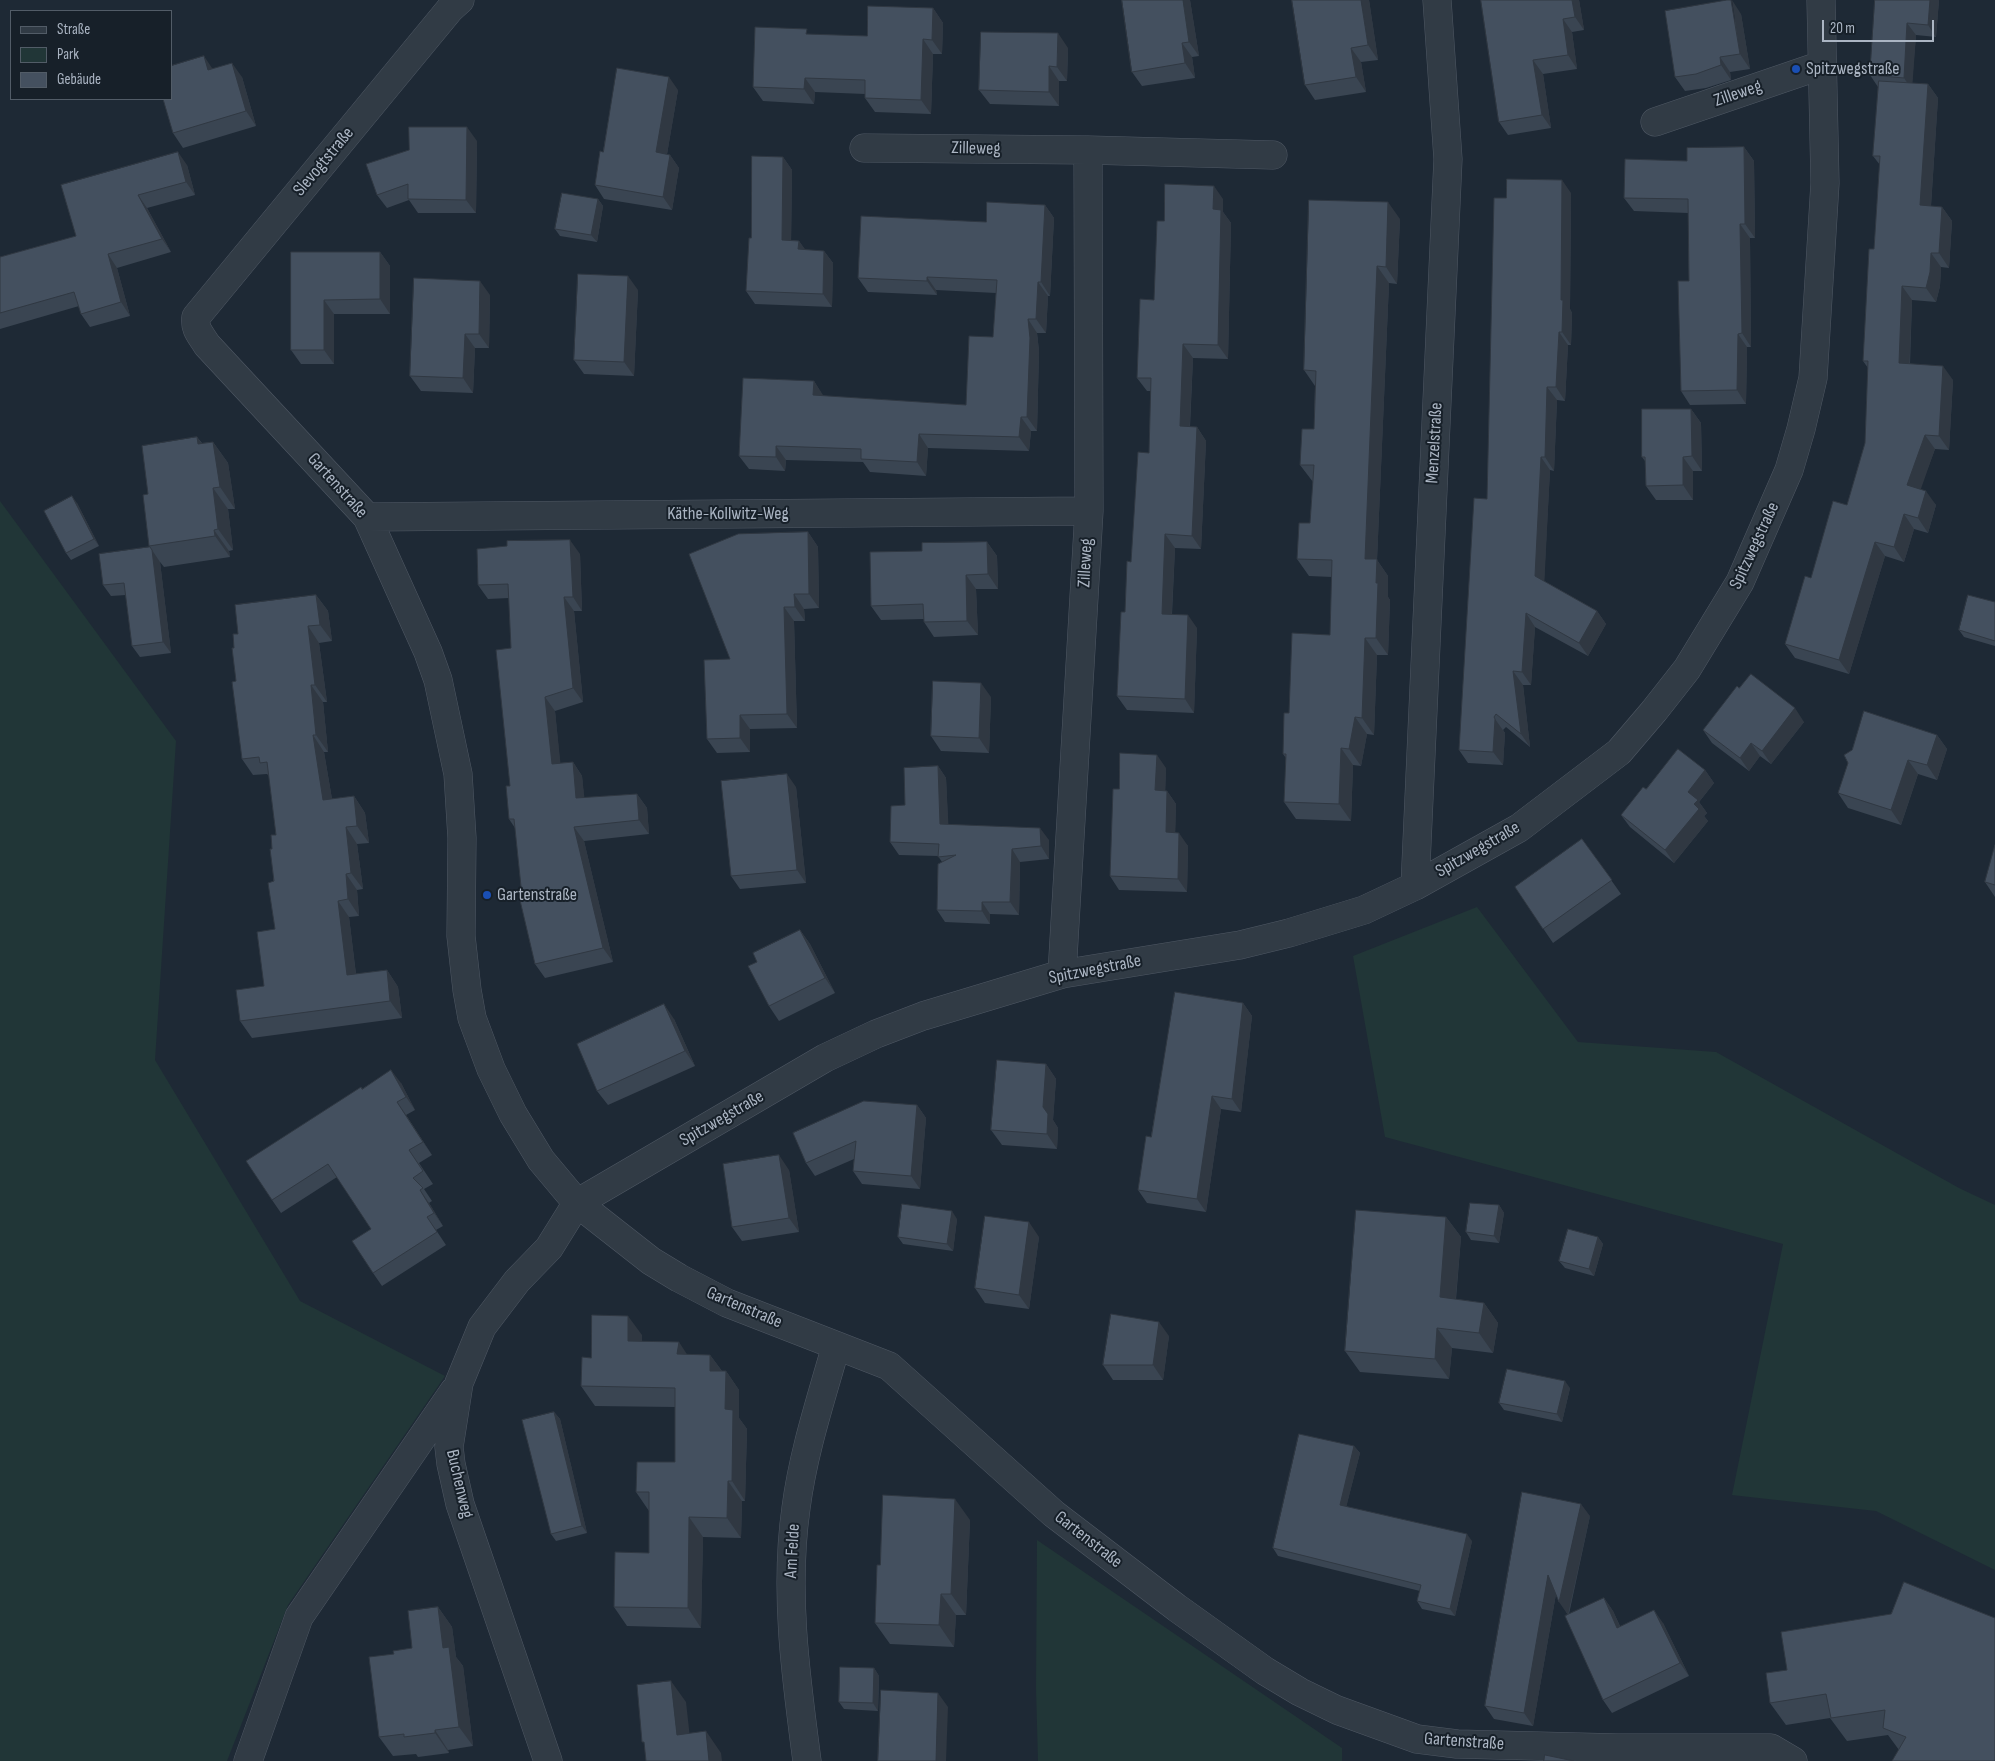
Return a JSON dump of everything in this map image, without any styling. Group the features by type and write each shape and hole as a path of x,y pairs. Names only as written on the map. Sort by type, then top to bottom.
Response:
{"street":[{"name":"Slevogtstraße","path":"196,328 196,317 460,0"},
{"name":"Menzelstraße","path":"1415,886 1448,159 1437,0"},
{"name":"Spitzwegstraße","path":"577,1203 825,1058 876,1034 923,1016 1062,974 1240,945 1289,933 1364,910 1415,886 1519,828 1619,752 1687,669 1740,582 1789,470 1813,378 1825,182 1821,0"},
{"name":"Zilleweg","path":"1655,122 1822,65"},
{"name":"Zilleweg","path":"864,148 1273,154"},
{"name":"Zilleweg","path":"1062,974 1090,511 1088,150"},
{"name":"Gartenstraße","path":"196,328 207,345 367,517 428,652 438,680 458,774 462,838 461,936 467,990 476,1031 512,1114 541,1160 577,1203 651,1260 680,1278 728,1303 889,1366 1062,1520 1177,1608 1265,1671 1300,1692 1337,1710 1417,1739 1457,1744 1618,1748 1772,1748 1793,1761"},
{"name":"Käthe-Kollwitz-Weg","path":"367,517 1090,511"},
{"name":"Buchenweg","path":"548,1761 460,1504 450,1464 450,1431 459,1383 482,1327 517,1281 549,1248 577,1203"},
{"name":"Am Felde","path":"807,1761 795,1662 791,1587 795,1510 801,1474 836,1346"},
{"path":"248,1761 299,1617 459,1383"}],"green space":[{"path":"0,501 176,741 155,1060 300,1301 445,1376 288,1605 227,1761 0,1761"},
{"path":"1477,907 1578,1042 1716,1052 1959,1188 1995,1205 1995,1570 1876,1511 1732,1495 1783,1244 1385,1137 1353,956"},
{"path":"1037,1540 1342,1748 1342,1761 1038,1761 1036,1688"}],"building":[{"path":"1122,0 1183,0 1189,42 1182,43 1185,63 1132,72"},
{"path":"1292,0 1361,0 1368,45 1351,48 1356,77 1305,85"},
{"path":"1481,0 1572,0 1575,17 1563,19 1568,55 1533,60 1542,115 1499,122"},
{"path":"1731,0 1740,54 1720,57 1721,65 1696,74 1675,77 1665,11"},
{"path":"1875,0 1930,0 1928,25 1907,23 1904,78 1870,75"},
{"path":"868,6 933,8 932,40 923,39 921,100 865,98 865,80 805,78 804,89 753,87 755,27 807,29 806,34 867,36"},
{"path":"981,32 1058,33 1057,67 1049,66 1049,92 979,90"},
{"path":"204,56 208,70 232,63 246,111 173,133 163,100 172,100 172,66"},
{"path":"617,68 669,77 656,152 670,155 663,197 595,185 600,151 603,152"},
{"path":"1879,81 1928,84 1920,205 1942,207 1939,253 1931,253 1930,272 1926,288 1902,286 1899,363 1943,366 1939,436 1925,435 1907,485 1926,491 1918,518 1904,514 1894,547 1875,542 1839,660 1785,644 1805,576 1811,578 1833,501 1847,505 1865,443 1868,361 1863,361 1869,249 1874,249 1880,156 1873,156"},
{"path":"409,127 467,127 466,200 408,199 408,184 377,195 366,164 409,150"},
{"path":"1744,147 1745,224 1740,224 1742,333 1738,334 1737,390 1681,391 1678,281 1689,281 1688,199 1624,198 1625,159 1687,161 1687,148"},
{"path":"178,152 186,182 138,195 162,239 108,254 121,302 81,314 74,292 0,313 0,257 76,236 61,185"},
{"path":"752,156 783,157 782,240 799,241 798,249 824,251 823,294 746,291 749,238 751,238"},
{"path":"1507,179 1562,180 1562,332 1559,332 1556,387 1547,387 1545,457 1541,457 1535,576 1597,611 1579,643 1526,613 1522,672 1513,671 1521,734 1496,714 1494,717 1493,752 1459,750 1474,498 1487,499 1494,198 1506,198"},
{"path":"1165,184 1214,186 1213,209 1221,210 1218,345 1183,344 1180,426 1197,427 1192,536 1165,534 1162,614 1188,615 1185,699 1117,696 1121,612 1125,612 1127,561 1131,562 1138,452 1149,453 1151,378 1137,378 1140,299 1154,300 1157,221 1164,221"},
{"path":"562,193 598,199 591,235 555,229"},
{"path":"1309,200 1388,202 1386,267 1377,266 1365,559 1377,559 1376,638 1365,638 1362,718 1355,717 1349,749 1341,748 1339,804 1284,802 1286,754 1283,754 1284,713 1289,713 1292,633 1330,635 1332,560 1297,559 1299,523 1310,523 1314,465 1300,465 1302,429 1314,429 1316,371 1304,370"},
{"path":"987,202 1045,205 1041,282 1038,282 1036,319 1028,319 1030,338 1027,417 1021,417 1019,437 919,434 917,462 861,459 861,449 776,446 776,457 739,456 743,378 814,381 813,395 966,405 969,336 993,337 997,280 927,277 927,281 858,278 861,216 986,222"},
{"path":"291,252 380,252 380,299 324,300 324,350 291,350"},
{"path":"578,274 628,276 624,362 574,360"},
{"path":"414,278 480,281 479,334 465,334 463,378 410,376"},
{"path":"1642,409 1691,409 1692,456 1683,457 1683,485 1646,486 1645,457 1642,457"},
{"path":"197,437 198,444 213,442 220,487 213,488 218,529 214,530 215,536 149,546 143,495 148,494 142,446"},
{"path":"72,496 94,539 66,553 44,511"},
{"path":"808,532 809,594 794,594 795,607 784,607 787,714 740,715 740,738 707,739 704,660 730,659 689,554 738,534"},
{"path":"570,540 573,597 564,597 573,688 545,697 552,764 573,762 576,798 637,794 639,820 574,827 603,948 535,964 519,896 522,896 514,819 509,819 506,786 510,786 496,650 511,648 508,584 478,585 477,549 507,546 507,541"},
{"path":"987,542 988,574 966,575 967,621 924,622 923,604 871,606 870,552 922,551 922,543"},
{"path":"150,547 152,550 163,642 132,646 124,583 103,585 99,554"},
{"path":"316,595 320,625 308,626 315,685 311,685 316,735 313,735 323,800 354,796 357,826 346,827 351,873 346,874 348,899 338,901 347,975 387,970 390,1001 240,1021 236,990 264,986 257,932 275,929 268,883 274,881 270,849 272,849 271,835 276,835 267,762 260,763 259,757 242,759 232,682 236,681 232,648 234,648 233,634 238,634 235,605"},
{"path":"1968,595 1995,602 1995,641 1959,630"},
{"path":"1751,674 1795,708 1762,751 1751,743 1740,758 1703,730 1737,686 1739,688"},
{"path":"933,681 981,683 979,738 931,736"},
{"path":"1864,711 1937,735 1927,765 1908,760 1891,810 1838,793 1848,763 1844,755 1852,750"},
{"path":"1678,749 1705,770 1688,792 1698,800 1694,804 1699,809 1665,850 1621,815 1643,787 1646,789"},
{"path":"1120,753 1157,755 1155,790 1167,791 1166,832 1179,833 1178,879 1110,876 1113,789 1119,789"},
{"path":"938,766 940,824 1040,828 1041,846 1012,849 1010,902 982,902 982,911 937,910 938,864 956,855 938,857 939,844 890,842 891,806 905,805 904,768"},
{"path":"787,774 797,870 731,876 721,781"},
{"path":"1582,839 1612,880 1543,929 1515,887"},
{"path":"1995,845 1995,885 1985,882"},
{"path":"800,930 825,978 769,1006 748,966 757,962 753,953"},
{"path":"1175,992 1243,1003 1232,1099 1212,1096 1197,1199 1138,1190 1146,1136 1151,1137"},
{"path":"664,1004 685,1051 597,1091 577,1044"},
{"path":"997,1060 1046,1064 1043,1107 1048,1114 1047,1134 991,1130"},
{"path":"391,1070 406,1097 397,1102 423,1142 409,1150 423,1171 413,1178 423,1188 420,1190 434,1213 427,1217 437,1232 373,1273 352,1241 371,1229 328,1164 272,1200 246,1161 361,1087 362,1089"},
{"path":"864,1101 917,1105 911,1176 853,1171 856,1141 806,1163 793,1133"},
{"path":"779,1155 789,1218 732,1227 723,1164"},
{"path":"1470,1203 1499,1205 1494,1236 1466,1232"},
{"path":"902,1204 952,1211 947,1244 898,1237"},
{"path":"1356,1210 1446,1217 1440,1297 1484,1303 1479,1333 1437,1328 1435,1359 1345,1351"},
{"path":"985,1216 1029,1222 1019,1295 975,1288"},
{"path":"1568,1229 1598,1237 1589,1269 1559,1261"},
{"path":"1111,1314 1159,1322 1153,1365 1103,1365"},
{"path":"592,1315 628,1316 628,1341 679,1342 677,1354 710,1355 710,1371 726,1371 725,1409 733,1410 732,1481 728,1481 727,1518 689,1517 688,1608 614,1607 615,1552 649,1553 649,1492 636,1492 637,1462 675,1462 675,1388 581,1386 582,1357 591,1358"},
{"path":"1507,1369 1565,1381 1557,1414 1499,1403"},
{"path":"554,1412 582,1526 551,1534 522,1420"},
{"path":"1299,1434 1354,1446 1340,1505 1467,1534 1450,1609 1417,1601 1421,1585 1273,1548"},
{"path":"1522,1492 1581,1504 1559,1602 1548,1575 1524,1713 1485,1706"},
{"path":"883,1495 955,1499 951,1594 941,1594 939,1625 875,1623 877,1565 880,1565"},
{"path":"1904,1582 1995,1618 1995,1761 1892,1761 1906,1737 1883,1728 1885,1710 1831,1718 1826,1694 1770,1703 1766,1673 1787,1670 1781,1632 1891,1614"},
{"path":"1604,1598 1617,1628 1654,1610 1680,1663 1603,1700 1565,1616"},
{"path":"438,1607 443,1648 449,1647 459,1727 435,1730 435,1733 404,1737 404,1734 379,1737 369,1657 394,1654 393,1651 412,1648 408,1611"},
{"path":"840,1667 874,1668 873,1703 839,1702"},
{"path":"671,1681 677,1735 706,1731 709,1761 646,1761 644,1742 642,1742 637,1685"},
{"path":"881,1690 938,1693 936,1761 878,1761"},
{"path":"1545,1755 1574,1761 1544,1761"}],"place":[{"name":"Spitzwegstraße","path":"1796,69"},
{"name":"Gartenstraße","path":"487,895"}]}
